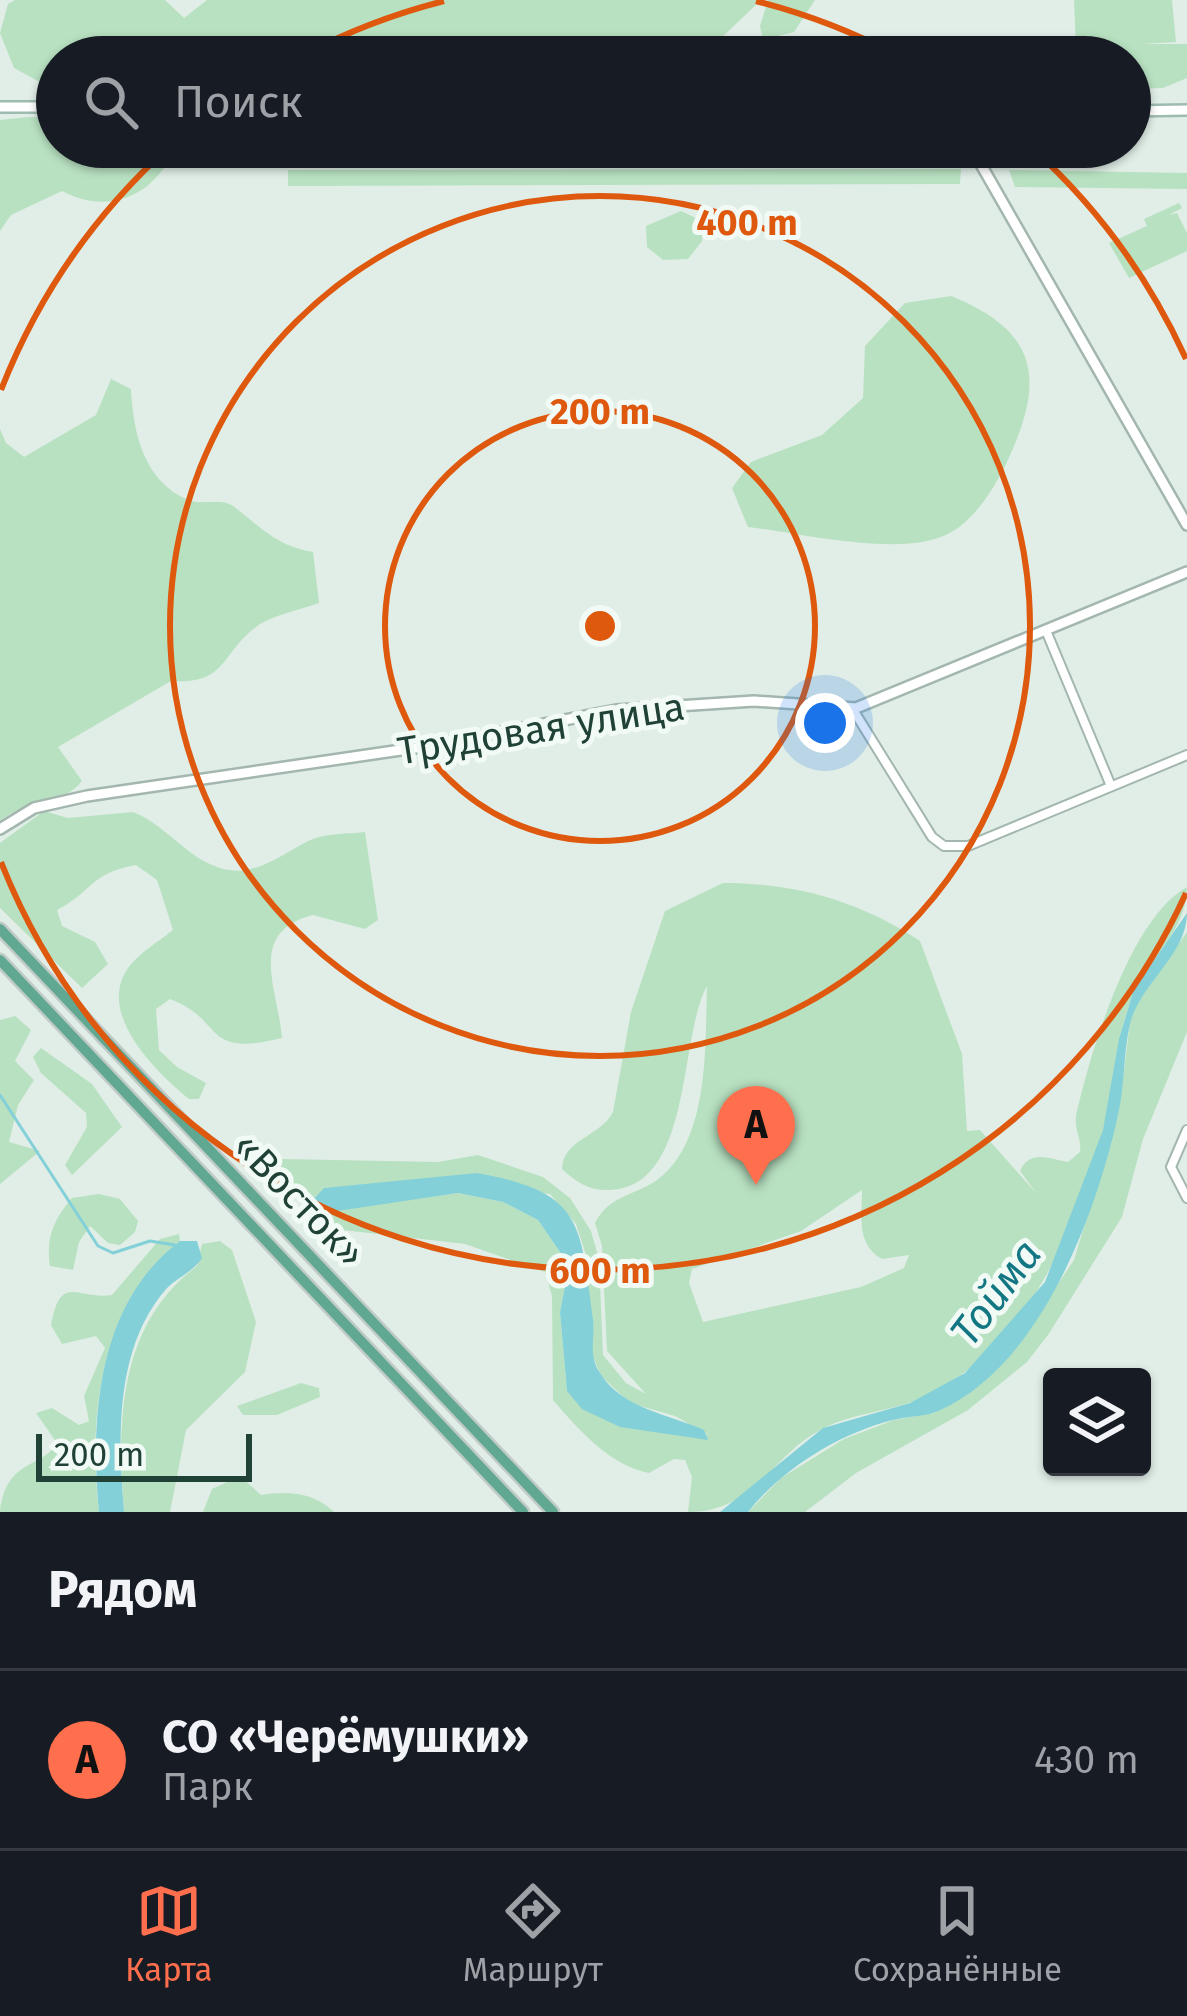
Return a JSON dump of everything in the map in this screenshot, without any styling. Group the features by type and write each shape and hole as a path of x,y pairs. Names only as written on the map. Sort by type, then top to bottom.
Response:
{"main road":[{"name":"«Восток»","path":"0,929 553,1512"},
{"name":"«Восток»","path":"0,960 524,1512"}],"street":[{"path":"0,107 36,107"},
{"path":"1151,111 1187,110"},
{"path":"983,168 1187,525"},
{"name":"Трудовая улица","path":"0,829 34,808 87,796 435,746 616,710 754,701 852,708 1047,633 1187,572"},
{"path":"1047,633 1111,786"},
{"path":"852,708 932,837 944,846 968,846 1187,754"},
{"path":"1187,1130 1172,1161 1173,1178 1187,1198"}],"green space":[{"path":"15,0 165,0 184,18 207,0 761,0 723,36 36,36 36,80 14,68 0,33 8,4"},
{"path":"768,0 815,0 794,32 762,36 760,26"},
{"path":"1074,0 1172,0 1176,42 1151,43 1151,36 1076,36"},
{"path":"1151,44 1187,44 1187,78 1151,88"},
{"path":"36,117 36,168 164,168 143,189 113,201 97,202 62,191 11,215 0,231 0,120"},
{"path":"961,169 960,184 288,186 288,170"},
{"path":"1009,170 1187,173 1187,189 1015,187"},
{"path":"1179,203 1182,208 1169,215 1177,213 1187,233 1187,251 1129,278 1109,243 1147,226 1144,219"},
{"path":"681,211 702,221 702,241 688,259 663,260 647,247 646,226"},
{"path":"951,296 1003,326 1027,363 1027,408 1019,435 975,512 948,534 904,544 850,542 748,527 732,488 751,462 822,435 863,398 865,346 905,303"},
{"path":"111,379 131,389 138,438 160,481 188,500 228,503 279,541 313,552 319,603 263,623 213,673 171,681 58,747 82,781 64,796 0,821 0,429 6,443 24,457 96,415"},
{"path":"44,811 68,818 133,812 202,860 238,871 262,865 314,838 365,832 378,920 365,929 313,915 279,934 271,964 282,1038 238,1043 225,1040 170,999 156,1009 159,1050 206,1083 199,1099 189,1099 134,1041 119,1004 128,968 173,930 157,880 136,865 120,869 57,910 62,926 95,942 108,964 82,988 0,908 0,843"},
{"path":"723,883 776,886 850,905 920,941 962,1054 967,1131 980,1130 1036,1193 1020,1171 1035,1158 1068,1162 1080,1152 1076,1116 1115,990 1148,927 1166,903 1187,887 1180,919 1129,1006 1103,1131 1078,1208 1042,1283 1018,1318 992,1349 926,1396 822,1429 747,1493 711,1510 688,1512 692,1477 685,1460 674,1459 649,1473 621,1463 595,1444 553,1400 552,1296 545,1272 465,1244 334,1229 277,1170 282,1159 438,1162 478,1155 543,1177 570,1198 591,1231 599,1259 603,1355 626,1383 646,1394 607,1351 602,1246 595,1223 617,1200 662,1176 689,1137 702,1087 707,986 679,1106 657,1163 637,1182 611,1190 584,1185 562,1169 575,1144 613,1112 631,1012 665,911","holes":["394,1183 550,1194 576,1224 586,1255 591,1352 601,1376 630,1403 675,1416 709,1435 567,1391 560,1312 567,1276 560,1252 538,1220 503,1202 458,1193 400,1201 324,1188","862,1190 862,1229 868,1246 882,1259 909,1255 904,1268 861,1287 703,1322 689,1283 692,1269 801,1231"]},
{"path":"1187,932 1187,1032 1143,1139 1122,1217 1048,1335 1027,1362 968,1410 856,1473 805,1512 748,1512 781,1478 844,1439 894,1420 934,1413 987,1376 1022,1337 1074,1260 1119,1110 1130,1022 1139,999"},
{"path":"15,1016 31,1030 15,1061 34,1080 18,1105 9,1142 40,1151 0,1184 0,1020"},
{"path":"41,1048 92,1084 122,1127 72,1175 65,1165 87,1127 86,1113 41,1073 33,1057"},
{"path":"99,1194 120,1199 138,1221 135,1232 120,1245 108,1243 90,1226 79,1242 73,1270 50,1266 50,1238 60,1214 72,1198"},
{"path":"179,1234 180,1241 132,1297 105,1365 96,1439 99,1512 0,1512 9,1482 57,1443 36,1413 52,1408 79,1425 89,1421 84,1396 105,1348 96,1336 62,1344 51,1325 60,1299 72,1292 112,1295 160,1239"},
{"path":"220,1241 232,1250 256,1322 245,1372 186,1430 170,1512 124,1512 123,1410 137,1346 171,1290 197,1266 202,1244"},
{"path":"301,1383 319,1388 320,1397 277,1415 243,1415 237,1406"},
{"path":"240,1476 261,1495 300,1494 334,1512 203,1512 212,1489"}],"water":[{"path":"1187,913 1180,942 1143,995 1130,1024 1118,1115 1078,1241 1034,1324 1006,1360 974,1390 938,1411 873,1426 813,1455 748,1512 720,1512 823,1428 910,1403 965,1373 1045,1282 1103,1130 1119,1039 1134,989"},
{"path":"477,1173 538,1190 570,1217 584,1259 593,1354 600,1373 621,1395 704,1430 708,1440 620,1427 582,1409 567,1391 560,1312 567,1276 560,1252 538,1220 503,1202 458,1193 337,1211 316,1205 314,1199 324,1188"},
{"path":"180,1241 197,1241 202,1258 167,1288 137,1338 123,1395 124,1512 99,1512 96,1439 105,1365 131,1296 152,1267"}],"waterway":[{"path":"0,1095 98,1246 113,1253 150,1241 175,1245"}],"place":[{"name":"СО «Черёмушки»","path":"756,1185"}],"water label":[{"name":"Тойма","path":"996,1293"}]}
